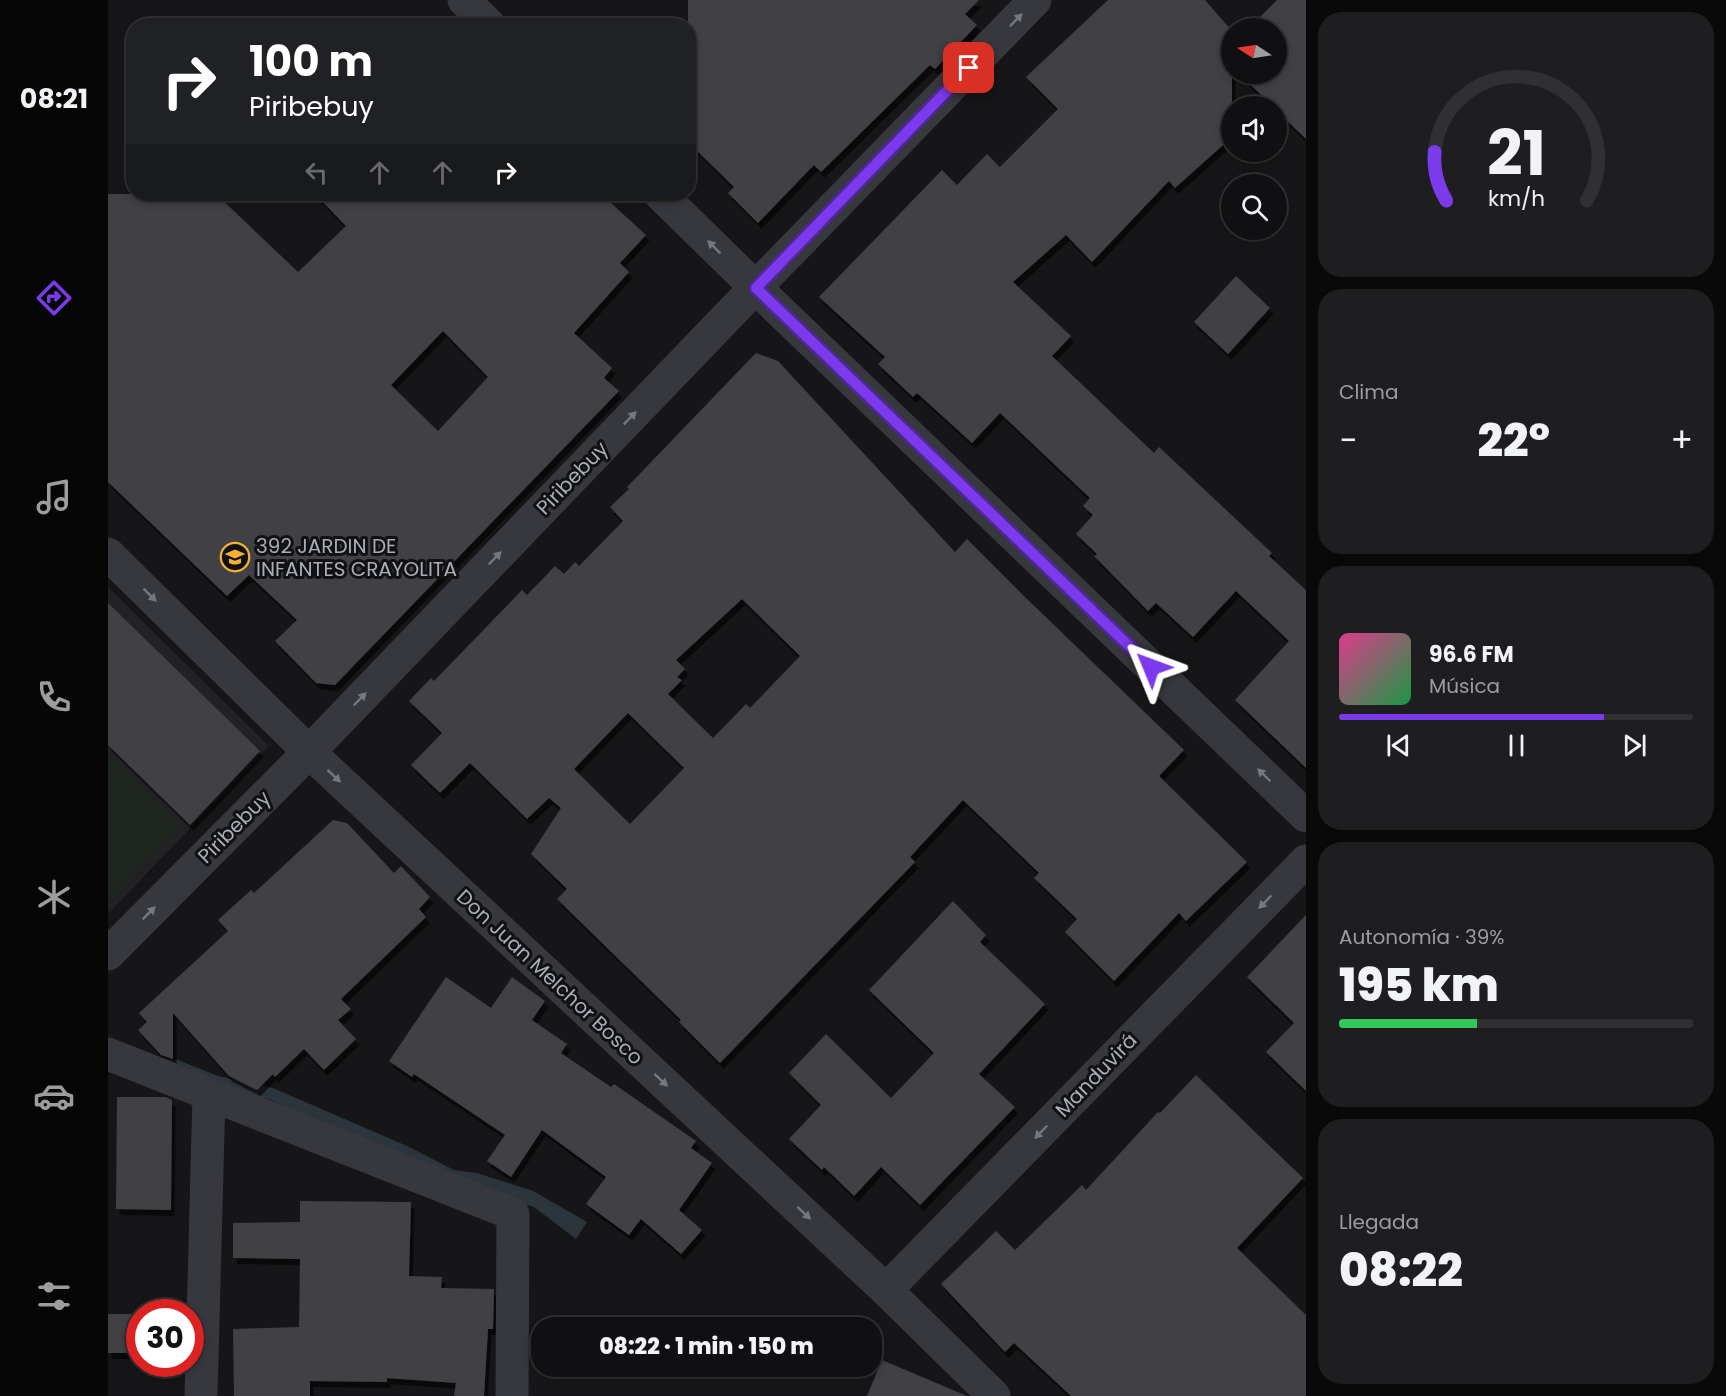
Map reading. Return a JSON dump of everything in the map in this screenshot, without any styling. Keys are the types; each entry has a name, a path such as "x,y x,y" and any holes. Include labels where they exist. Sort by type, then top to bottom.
{"street":[{"path":"464,0 482,18"},
{"name":"Piribebuy","path":"108,954 309,752 1035,0"},
{"path":"667,201 1306,816"},
{"name":"Don Juan Melchor Bosco","path":"108,554 309,752 886,1290 994,1396"},
{"name":"Manduvirá","path":"886,1290 1306,861"},
{"path":"108,1054 513,1214 512,1396"},
{"path":"201,1396 209,1094"}],"shaded area":[{"path":"108,587 269,746 108,914"},
{"path":"108,753 181,826 108,901"},
{"path":"126,1053 178,1060 218,1076 273,1088 407,1146 454,1170 477,1173 533,1191 587,1222 576,1239 534,1207 461,1186 268,1099 214,1089"}],"building":[{"path":"688,0 979,0 965,14 977,25 935,69 930,65 821,172 814,165 758,223 728,193 734,187 696,150 696,18 688,18"},
{"path":"1108,0 1205,0 1221,18 1221,84 1232,84 1232,96 1221,96 1221,147 1175,188 1169,181 1092,262 1066,235 1013,282 1071,336 1052,356 1154,453 1159,447 1272,553 1269,556 1306,590 1306,768 1235,700 1289,641 1236,591 1193,637 1156,603 1148,611 1094,556 1097,554 1076,534 1093,515 1083,506 1090,498 1000,413 972,443 917,393 913,397 878,364 885,357 819,297 942,170 957,185 987,154 1000,167 1058,109 1026,77"},
{"path":"1277,0 1306,0 1306,139 1287,121 1287,96 1262,96 1250,84 1287,84 1287,18 1259,18"},
{"path":"108,194 126,194 126,201 223,201 298,272 346,226 322,201 609,201 646,235 620,263 629,272 574,333 612,368 604,378 619,391 335,685 316,683 275,641 297,620 249,575 227,596 108,482","holes":["443,331 488,377 438,431 391,385"]},
{"path":"1236,276 1270,308 1228,354 1194,322"},
{"path":"756,353 778,361 955,552 967,539 1184,750 1159,776 1247,862 1186,921 1179,913 1114,981 1065,932 1077,919 1034,878 1039,873 963,800 910,857 915,862 720,1063 679,1022 681,1020 557,899 567,889 531,854 561,808 549,798 527,819 470,763 440,793 411,765 442,733 409,701 431,678 434,681 522,590 527,595 555,566 564,574 575,562 579,566 623,521 610,507 629,489 627,487","holes":["742,599 800,656 750,708 746,704 713,738 668,694 682,680 677,677 685,669 676,660","628,713 684,768 630,824 574,769"]},
{"path":"108,603 260,751 190,825 108,745"},
{"path":"333,820 347,823 394,873 401,866 430,897 419,909 426,917 341,999 351,1009 338,1020 356,1039 324,1070 304,1049 275,1077 273,1074 257,1090 229,1076 173,1013 173,1059 161,1055 138,1030 147,1022 139,1013 228,931 218,920 251,890 254,893"},
{"path":"953,901 986,935 980,942 1045,1004 979,1074 1015,1107 920,1205 881,1167 854,1196 824,1167 822,1170 789,1139 821,1105 789,1073 826,1034 891,1098 934,1053 869,990"},
{"path":"1306,915 1306,1091 1266,1052 1294,1023 1247,977"},
{"path":"446,977 491,1008 512,977 545,1001 532,1020 567,1044 561,1053 611,1087 614,1084 696,1141 691,1148 712,1163 679,1210 702,1230 681,1254 641,1219 629,1235 586,1204 606,1177 542,1130 511,1177 487,1161 505,1135 414,1074 412,1077 389,1061"},
{"path":"1196,1075 1303,1178 1237,1248 1306,1315 1306,1396 1071,1396 1014,1343 1005,1352 941,1284 996,1231 1015,1250 1082,1185 1086,1190 1158,1112 1160,1113"},
{"path":"117,1097 166,1097 172,1100 171,1210 116,1209"},
{"path":"300,1201 411,1202 409,1276 442,1277 441,1288 494,1289 493,1329 488,1329 484,1396 454,1396 456,1383 387,1378 387,1382 310,1381 310,1396 234,1396 233,1329 299,1327 300,1259 233,1258 233,1223 300,1222"},
{"path":"108,1314 126,1314 126,1353 108,1353"},
{"path":"882,1360 967,1396 867,1396 875,1377 882,1377"}],"place":[{"name":"392 JARDIN DE INFANTES CRAYOLITA","path":"235,557"}],"route":[{"path":"969,68 756,288 1151,667"}]}
